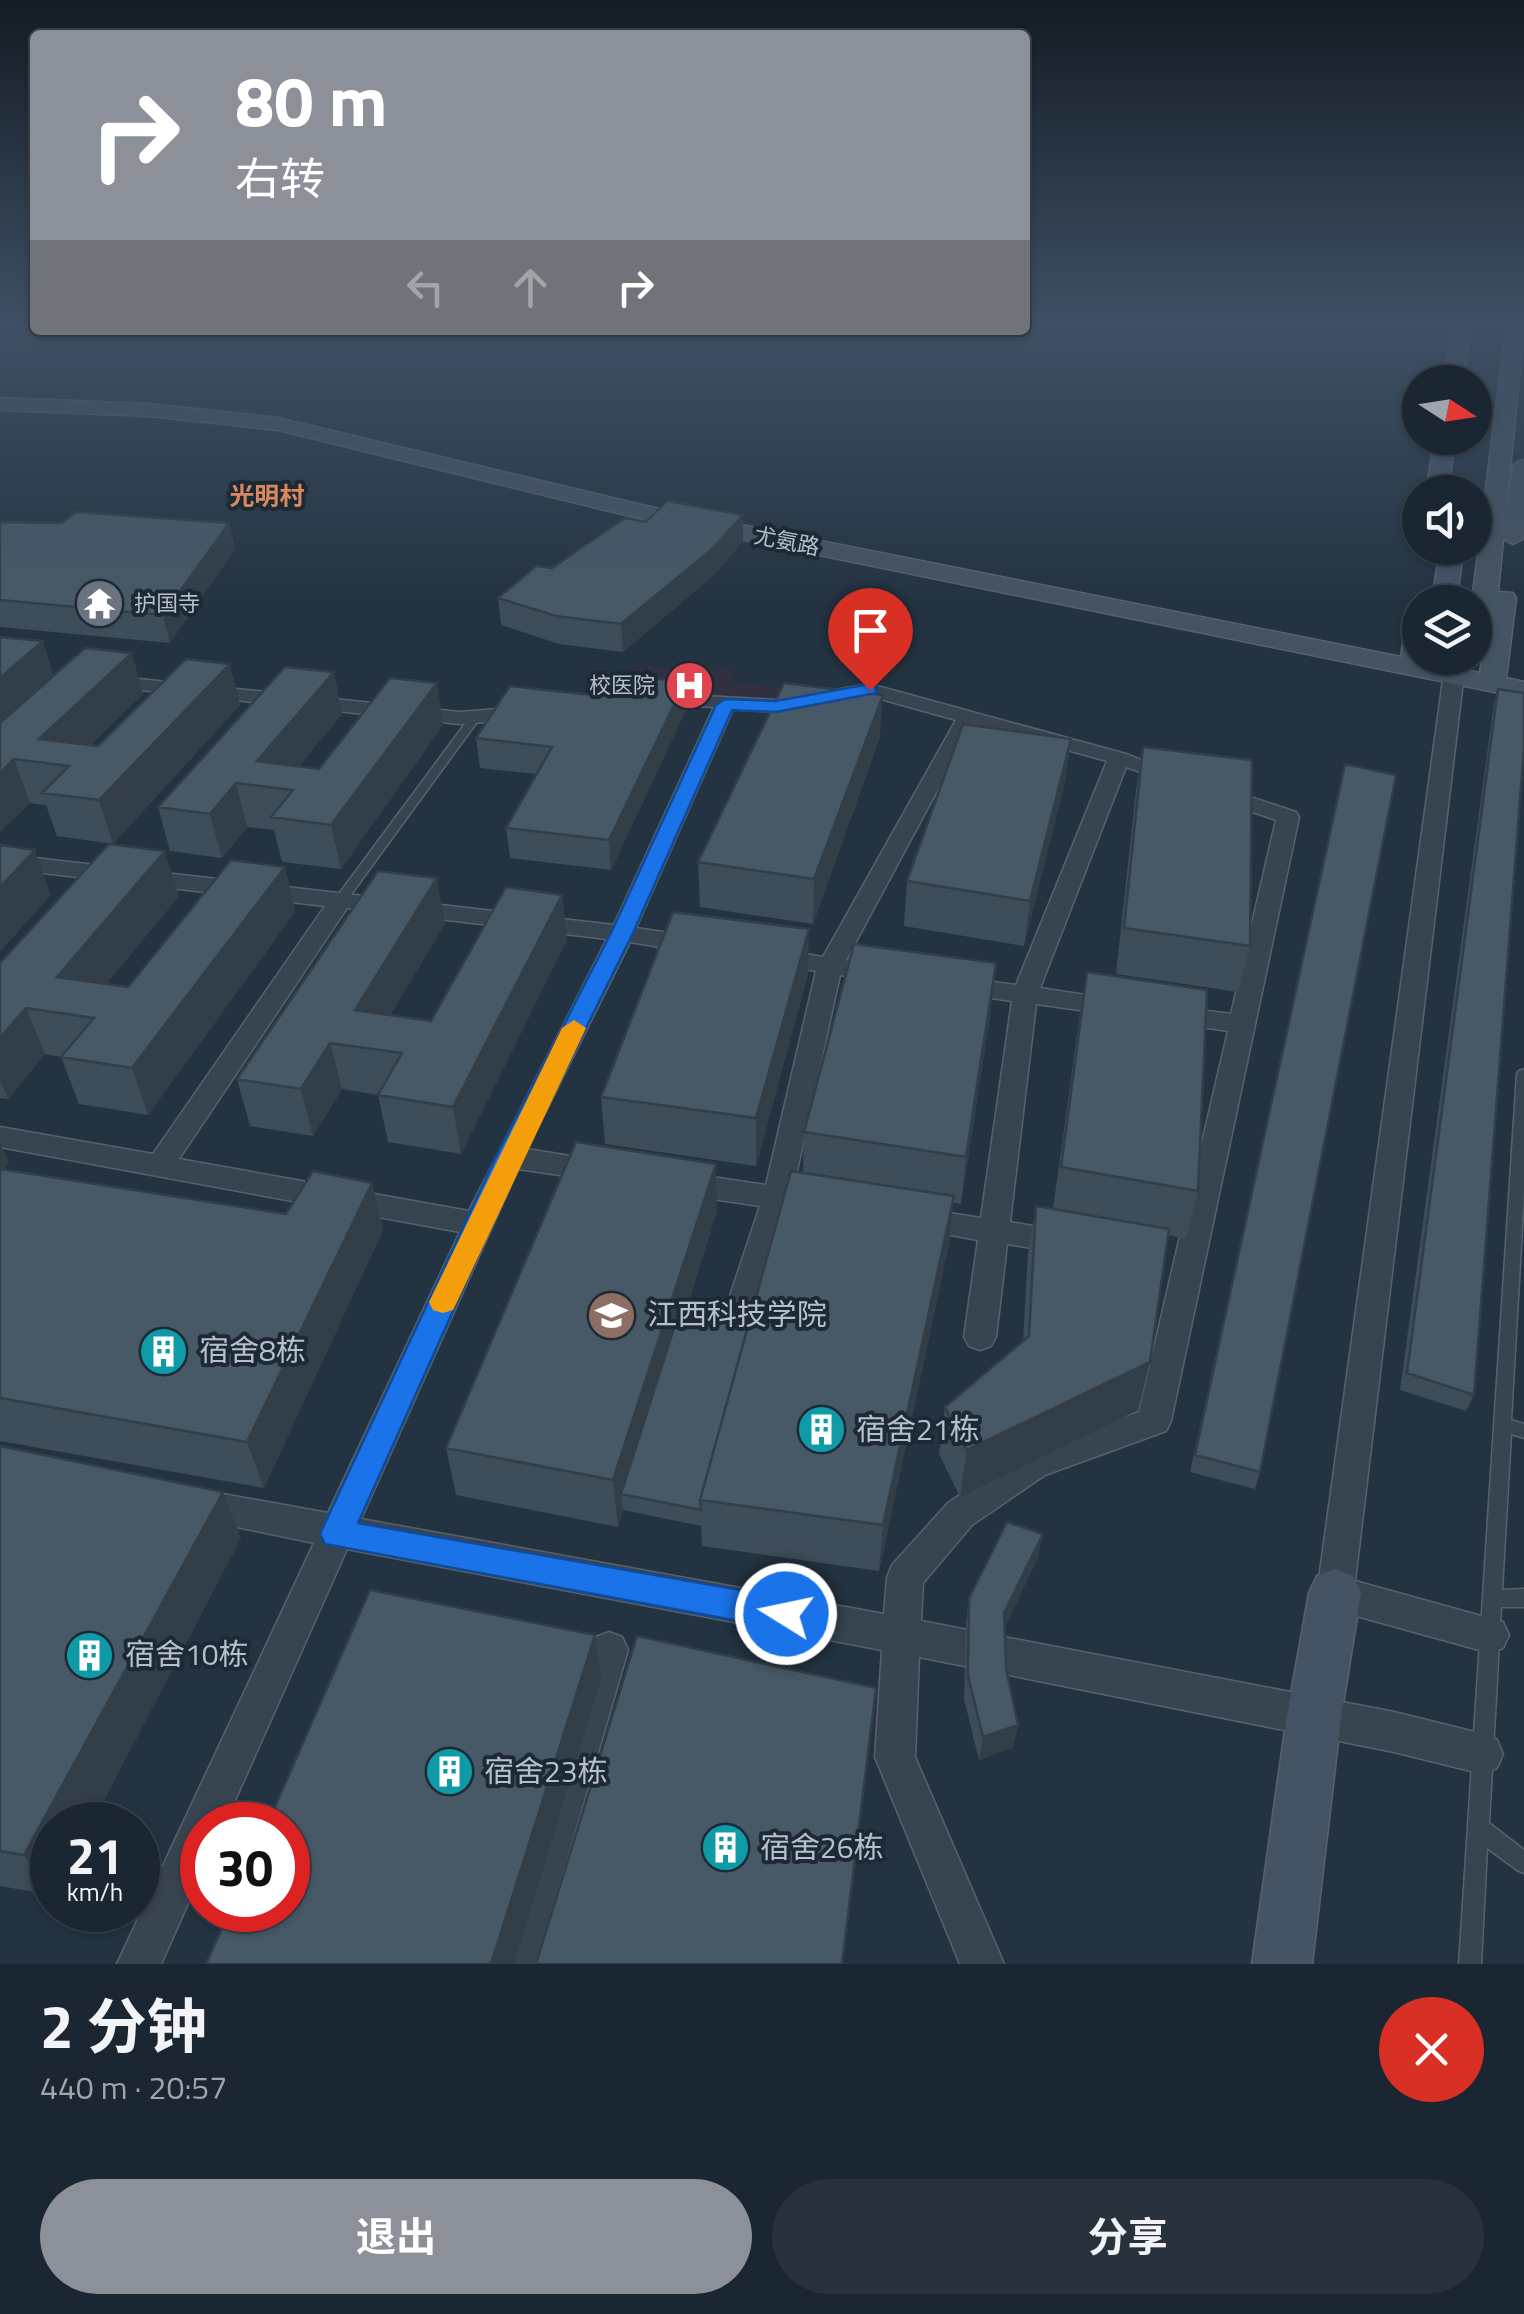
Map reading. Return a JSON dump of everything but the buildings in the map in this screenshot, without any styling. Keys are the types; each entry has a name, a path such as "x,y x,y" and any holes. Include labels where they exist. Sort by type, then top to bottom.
{"main road":[{"name":"尤氨路","path":"241,420 278,424 708,530 1402,663"},
{"path":"1486,585 1505,420"},
{"path":"1462,474 1465,455"},
{"path":"1492,681 1524,464"},
{"name":"尤氨路","path":"1480,675 1524,690"},
{"path":"1282,1964 1314,1716 1335,1593"}],"street":[{"path":"1454,675 1335,1593 1491,1617"},
{"path":"80,679 460,718 513,715 548,708"},
{"path":"635,695 776,706 870,690 1119,758 1288,817 1242,1024 1179,1259 1154,1421 1033,1464 960,1514 904,1578 894,1757 982,1964"},
{"path":"214,1802 509,1157 622,933 725,705"},
{"path":"735,1329 777,1198 830,966 968,716"},
{"path":"980,1337 1026,996 1119,758"},
{"path":"0,862 82,880 340,902 622,933 712,947"},
{"path":"159,1167 340,902"},
{"path":"752,954 908,978"},
{"path":"947,984 1242,1024"},
{"path":"0,1137 478,1224"},
{"path":"509,1157 836,1207"},
{"path":"895,1216 1091,1246"},
{"path":"172,1500 336,1534 902,1635 1314,1716 1482,1754"},
{"path":"514,1964 609,1650"},
{"path":"139,1964 180,1876"}],"lane":[{"path":"340,902 477,715"},
{"path":"1470,1964 1524,1074"},
{"path":"1502,1424 1524,1431"},
{"path":"1491,1617 1524,1598"},
{"path":"1478,1828 1524,1863"}],"shaded area":[{"name":"校医院","path":"637,665 713,672 719,668 734,670 730,682 781,687 774,705 620,692"}],"slow traffic":[{"path":"443,1302 574,1028"}],"place":[{"name":"护国寺","path":"99,603"},
{"name":"校医院","path":"690,685"},
{"name":"江西科技学院","path":"612,1315"},
{"name":"宿舍8栋","path":"164,1351"},
{"name":"宿舍21栋","path":"821,1430"},
{"name":"宿舍10栋","path":"90,1655"},
{"name":"宿舍23栋","path":"449,1772"},
{"name":"宿舍26栋","path":"725,1848"}],"district":[{"name":"光明村","path":"267,496"}],"route":[{"path":"786,1614 336,1534 509,1157 622,933 725,705 776,706 870,690"}]}
